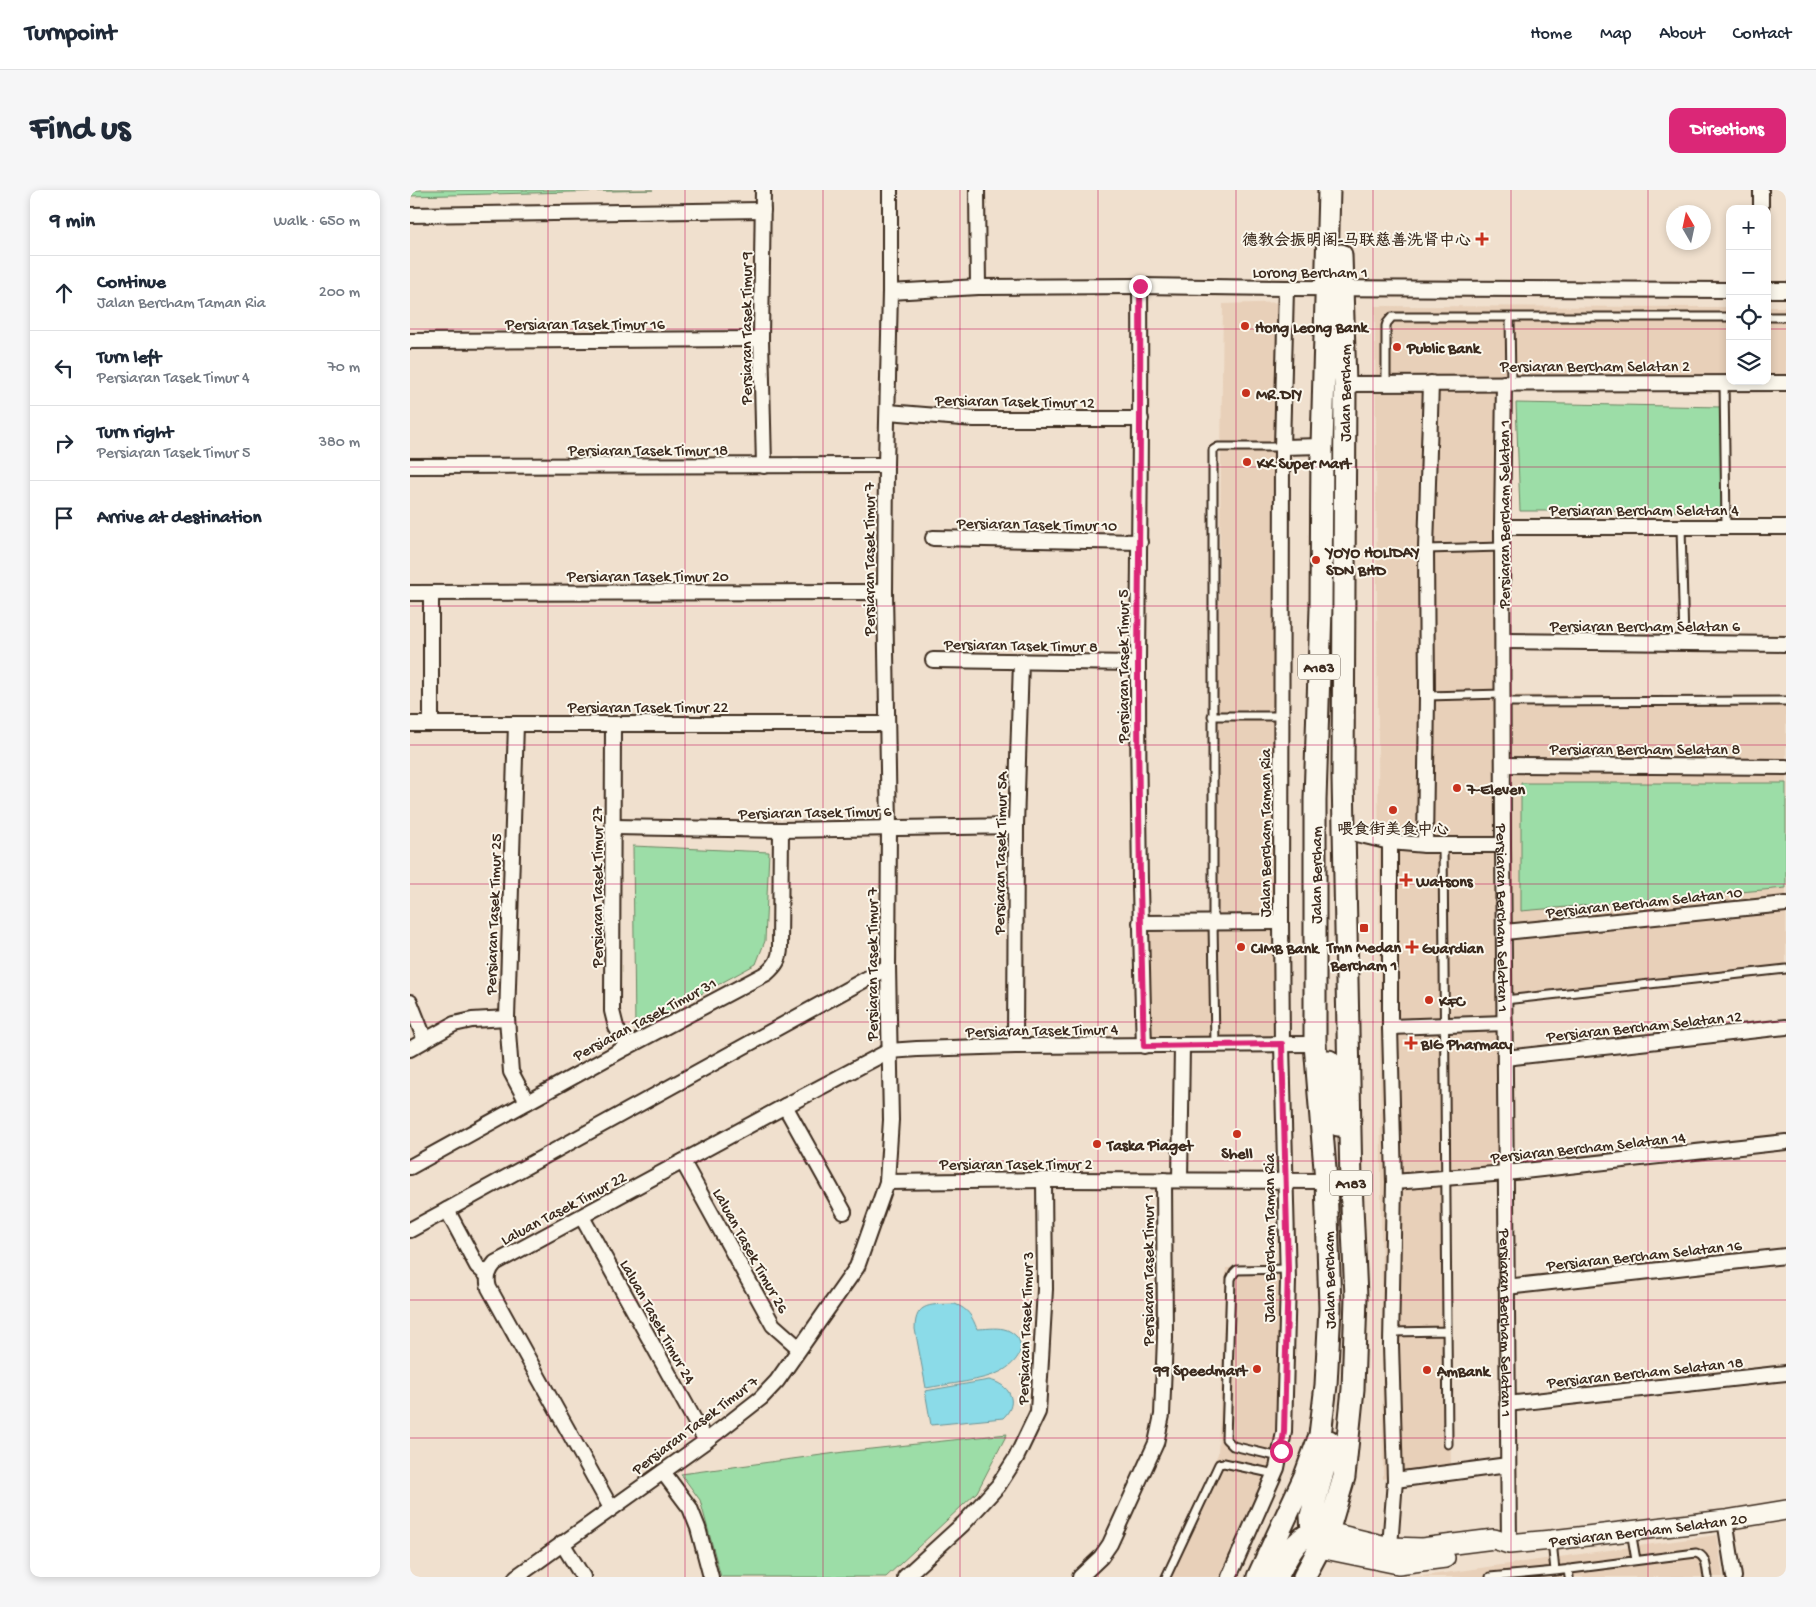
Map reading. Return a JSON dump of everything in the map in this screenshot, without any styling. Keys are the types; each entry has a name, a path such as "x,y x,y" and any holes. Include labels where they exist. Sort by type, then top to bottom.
{"main road":[{"name":"Jalan Bercham","path":"1304,1577 1344,1477 1354,1389 1356,1297 1351,1183 1344,831 1345,384 1334,289 1329,190"},
{"name":"Jalan Bercham","path":"1258,1577 1306,1476 1320,1435 1326,1385 1330,1308 1326,1181 1315,1044 1315,800 1321,608 1322,446 1342,190"},
{"path":"1319,678 1327,708 1328,807 1334,823 1344,831"},
{"path":"1315,1044 1324,1050 1330,1063 1341,1161 1351,1183"},
{"path":"1277,1577 1294,1547 1301,1540 1320,1538 1311,1516 1328,1450 1332,1412 1326,1385"}],"street":[{"name":"Persiaran Tasek Timur 9","path":"763,190 761,339 764,466"},
{"name":"Persiaran Tasek Timur 7","path":"516,1577 706,1441 761,1398 777,1381 857,1267 887,1182 890,1135 890,1052 885,592 890,190"},
{"path":"977,190 978,287"},
{"path":"1761,190 1761,205"},
{"path":"410,215 763,210"},
{"name":"Lorong Bercham 1","path":"890,292 978,287 1140,286 1334,289 1726,290"},
{"name":"Persiaran Tasek Timur 5","path":"1140,286 1142,419 1138,663 1140,923 1144,1046"},
{"name":"Jalan Bercham Taman Ria","path":"1229,1577 1275,1474 1284,1432 1288,1269 1281,922 1282,447 1286,288"},
{"path":"1771,290 1786,290"},
{"name":"Persiaran Tasek Timur 16","path":"410,342 761,339"},
{"name":"Persiaran Bercham Selatan 2","path":"1345,384 1724,382"},
{"path":"1425,845 1426,549 1431,383"},
{"name":"Persiaran Bercham Selatan 1","path":"1508,383 1502,547 1509,1544"},
{"name":"Persiaran Bercham Selatan 2","path":"1771,383 1786,383"},
{"name":"Persiaran Tasek Timur 12","path":"888,412 974,419 1142,419"},
{"path":"1282,447 1322,446"},
{"name":"Persiaran Tasek Timur 18","path":"410,466 886,465"},
{"name":"Persiaran Bercham Selatan 4","path":"1502,527 1786,527"},
{"name":"Persiaran Tasek Timur 10","path":"932,538 1140,542"},
{"name":"Persiaran Tasek Timur 20","path":"410,593 885,592"},
{"path":"431,593 431,724"},
{"name":"Persiaran Bercham Selatan 6","path":"1503,641 1786,644"},
{"name":"Persiaran Tasek Timur 8","path":"933,660 1138,663"},
{"name":"Persiaran Tasek Timur 5A","path":"1014,1046 1016,826 1021,661"},
{"name":"Persiaran Tasek Timur 22","path":"410,724 886,724"},
{"name":"Persiaran Tasek Timur 25","path":"516,724 507,1018 511,1072 527,1102"},
{"name":"Persiaran Tasek Timur 27","path":"613,724 612,1011 616,1027 627,1047"},
{"name":"Persiaran Bercham Selatan 8","path":"1503,765 1786,767"},
{"name":"Persiaran Tasek Timur 6","path":"614,828 781,830 1016,826"},
{"name":"Persiaran Tasek Timur 31","path":"410,1167 627,1047 767,973 776,965 780,955 781,830"},
{"path":"1344,831 1390,842 1425,845 1503,845"},
{"path":"1390,842 1390,1027 1394,1182 1391,1332 1396,1559"},
{"name":"Persiaran Bercham Selatan 10","path":"1505,932 1786,904"},
{"path":"1140,923 1281,922"},
{"path":"410,1230 888,967"},
{"path":"410,1002 425,1040"},
{"path":"410,1049 454,1024 472,1020 507,1018"},
{"path":"1390,1027 1505,1023"},
{"name":"Persiaran Bercham Selatan 12","path":"1505,1058 1786,1027"},
{"name":"Persiaran Tasek Timur 4","path":"890,1052 917,1049 1014,1046 1315,1044"},
{"path":"1180,1180 1182,1046"},
{"name":"Laluan Tasek Timur 22","path":"487,1275 495,1263 785,1106 890,1052"},
{"path":"785,1106 844,1212"},
{"name":"Persiaran Bercham Selatan 14","path":"1394,1182 1506,1173 1786,1142"},
{"name":"Laluan Tasek Timur 26","path":"683,1162 773,1325 799,1348"},
{"name":"Persiaran Tasek Timur 2","path":"887,1182 1044,1180 1326,1181"},
{"name":"Persiaran Tasek Timur 3","path":"905,1577 963,1524 998,1486 1016,1458 1038,1412 1045,1290 1044,1180"},
{"name":"Persiaran Tasek Timur 1","path":"1080,1577 1101,1557 1110,1544 1156,1443 1160,1426 1165,1338 1164,1180"},
{"path":"447,1210 477,1266 487,1275 489,1288 611,1508"},
{"name":"Laluan Tasek Timur 24","path":"582,1217 706,1441"},
{"name":"Persiaran Bercham Selatan 16","path":"1506,1287 1786,1256"},
{"name":"Persiaran Bercham Selatan 18","path":"1508,1404 1786,1373"},
{"path":"1394,1480 1508,1466"},
{"path":"663,1472 690,1508 698,1528 711,1577"},
{"name":"Persiaran Bercham Selatan 20","path":"1509,1544 1725,1520 1786,1510"},
{"path":"1725,1520 1734,1577"},
{"path":"1320,1538 1396,1559 1497,1552 1509,1544"},
{"path":"562,1543 583,1577"}],"lane":[{"path":"1386,383 1386,323 1392,317 1726,317"},
{"path":"1508,383 1510,317"},
{"path":"1771,317 1786,317"},
{"path":"1724,382 1726,526"},
{"path":"1215,1045 1212,716 1213,453 1218,447 1282,447"},
{"path":"1681,526 1684,642"},
{"path":"1426,549 1502,547"},
{"path":"1427,696 1786,701"},
{"path":"1212,716 1282,716"},
{"path":"1442,845 1448,1444"},
{"path":"1505,1000 1786,969"},
{"path":"1280,1457 1233,1446 1226,1439 1231,1280 1234,1272 1237,1270 1288,1269"},
{"path":"1391,1332 1447,1331"},
{"path":"1166,1577 1219,1464 1224,1463 1275,1474"},
{"path":"1631,1530 1636,1560"},
{"path":"1552,1540 1555,1571"},
{"path":"1490,1577 1555,1571 1569,1573 1636,1560 1696,1553 1701,1554 1705,1560 1708,1577"}],"shaded area":[{"path":"1288,302 1289,1039 1143,1038 1144,921 1215,919 1223,304"},
{"path":"1375,306 1726,307 1726,384 1506,384 1503,695 1786,697 1786,968 1508,999 1501,1171 1446,1173 1451,1467 1383,1479"},
{"path":"1771,307 1786,307 1786,384 1771,384"},
{"path":"1288,1267 1283,1432 1229,1577 1160,1577 1218,1454 1226,1268"},
{"path":"1717,1535 1723,1577 1416,1577"}],"green space":[{"path":"410,190 653,190 410,196"},
{"path":"1516,403 1721,407 1723,511 1520,511"},
{"path":"1521,783 1786,783 1786,888 1521,911"},
{"path":"633,846 769,852 765,941 756,964 635,1030"},
{"path":"1007,1434 977,1492 886,1577 721,1577 700,1500 681,1474 844,1452"}],"water":[{"path":"955,1304 969,1314 977,1329 1001,1328 1008,1330 1020,1342 1020,1352 1015,1361 1002,1371 976,1380 926,1388 915,1329 918,1313 927,1306"},
{"path":"989,1380 1002,1385 1010,1394 1011,1406 1003,1418 931,1425 925,1391"}],"place":[{"name":"德教会振明阁-马联慈善洗肾中心","path":"1482,239"},
{"name":"Hong Leong Bank","path":"1245,326"},
{"name":"Public Bank","path":"1397,347"},
{"name":"MR.DIY","path":"1246,393"},
{"name":"KK Super Mart","path":"1247,462"},
{"name":"YOYO HOLIDAY SDN BHD","path":"1316,560"},
{"name":"7-Eleven","path":"1457,788"},
{"name":"喂食街美食中心","path":"1393,810"},
{"name":"Watsons","path":"1406,880"},
{"name":"Tmn Medan Bercham 1","path":"1364,928"},
{"name":"CIMB Bank","path":"1241,947"},
{"name":"Guardian","path":"1412,947"},
{"name":"KFC","path":"1429,1000"},
{"name":"BIG Pharmacy","path":"1411,1043"},
{"name":"Shell","path":"1237,1134"},
{"name":"Taska Piaget","path":"1097,1144"},
{"name":"99 Speedmart","path":"1257,1369"},
{"name":"AmBank","path":"1427,1370"}],"route":[{"path":"1140,286 1142,419 1138,663 1140,923 1144,1046 1282,1044 1288,1281 1284,1432 1281,1451"}]}
